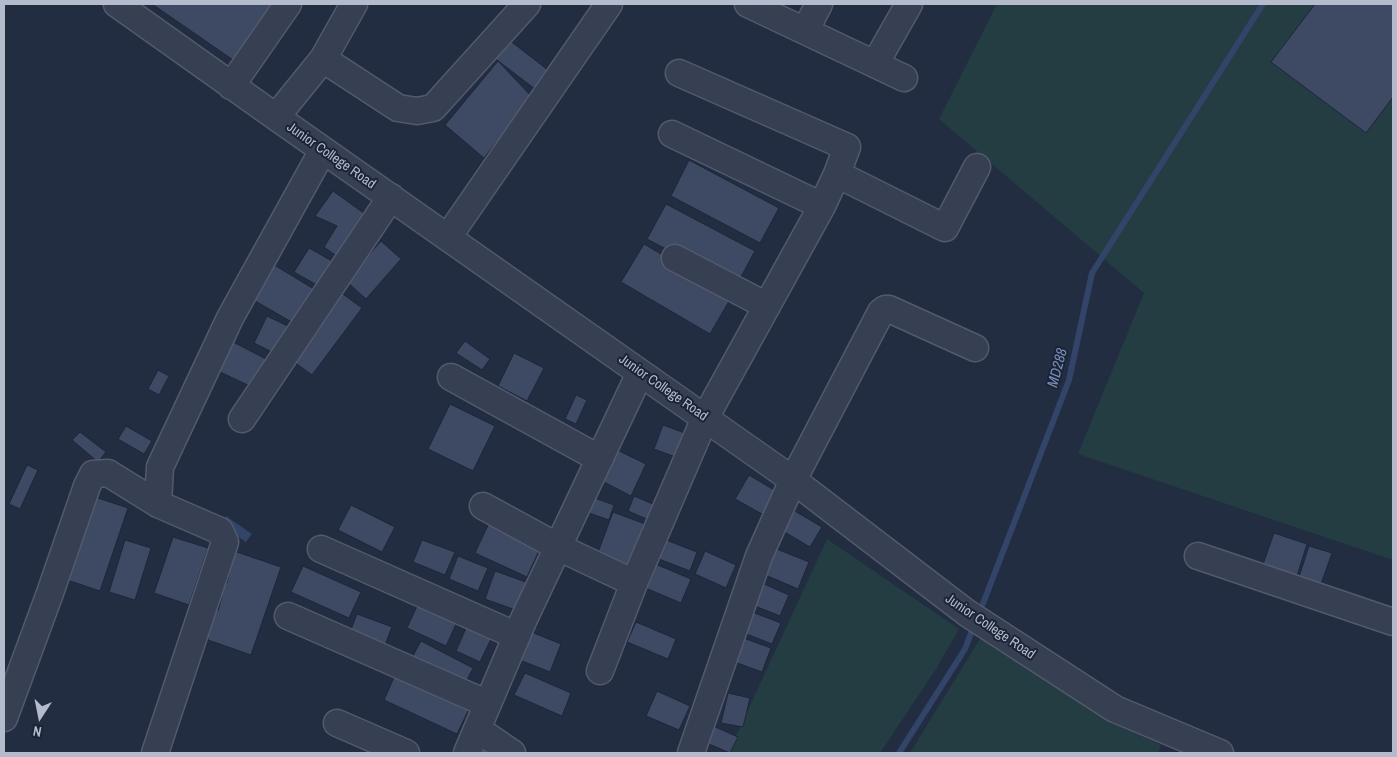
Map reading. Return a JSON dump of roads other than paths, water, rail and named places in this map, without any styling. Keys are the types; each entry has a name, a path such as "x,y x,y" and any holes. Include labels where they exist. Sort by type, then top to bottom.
{"street":[{"name":"Junior College Road","path":"116,4 188,44 237,78 276,118 793,480 967,613 1115,709 1220,753"},
{"path":"140,4 188,44"},
{"path":"237,78 288,4"},
{"path":"276,118 323,59 354,4"},
{"path":"323,59 398,108 417,111 433,108 527,4"},
{"path":"448,237 609,4"},
{"path":"748,4 904,78"},
{"path":"805,31 819,4"},
{"path":"875,64 909,4"},
{"path":"600,671 634,583 705,418 822,206 837,174 847,146 679,73"},
{"path":"672,134 822,206"},
{"path":"158,504 160,467 226,327 323,150"},
{"path":"837,174 945,228 977,167"},
{"path":"242,419 391,197"},
{"path":"675,258 767,306"},
{"path":"691,753 760,556 793,480 881,312 885,309 889,310 975,348"},
{"path":"466,753 517,636 640,373"},
{"path":"451,377 600,459"},
{"path":"4,718 87,486 93,474 108,474 158,504 220,531 225,542 155,753"},
{"path":"483,506 558,547 634,583"},
{"path":"322,549 517,636"},
{"path":"1198,556 1393,622"},
{"path":"288,616 488,704"},
{"path":"337,723 406,753"},
{"path":"477,729 512,753"}],"water":[{"path":"226,516 252,534 246,542 220,524"}],"waterway":[{"name":"MD288","path":"979,614 1069,380 1092,273 1263,4"},
{"name":"MD288","path":"899,753 965,649 974,625"}]}
